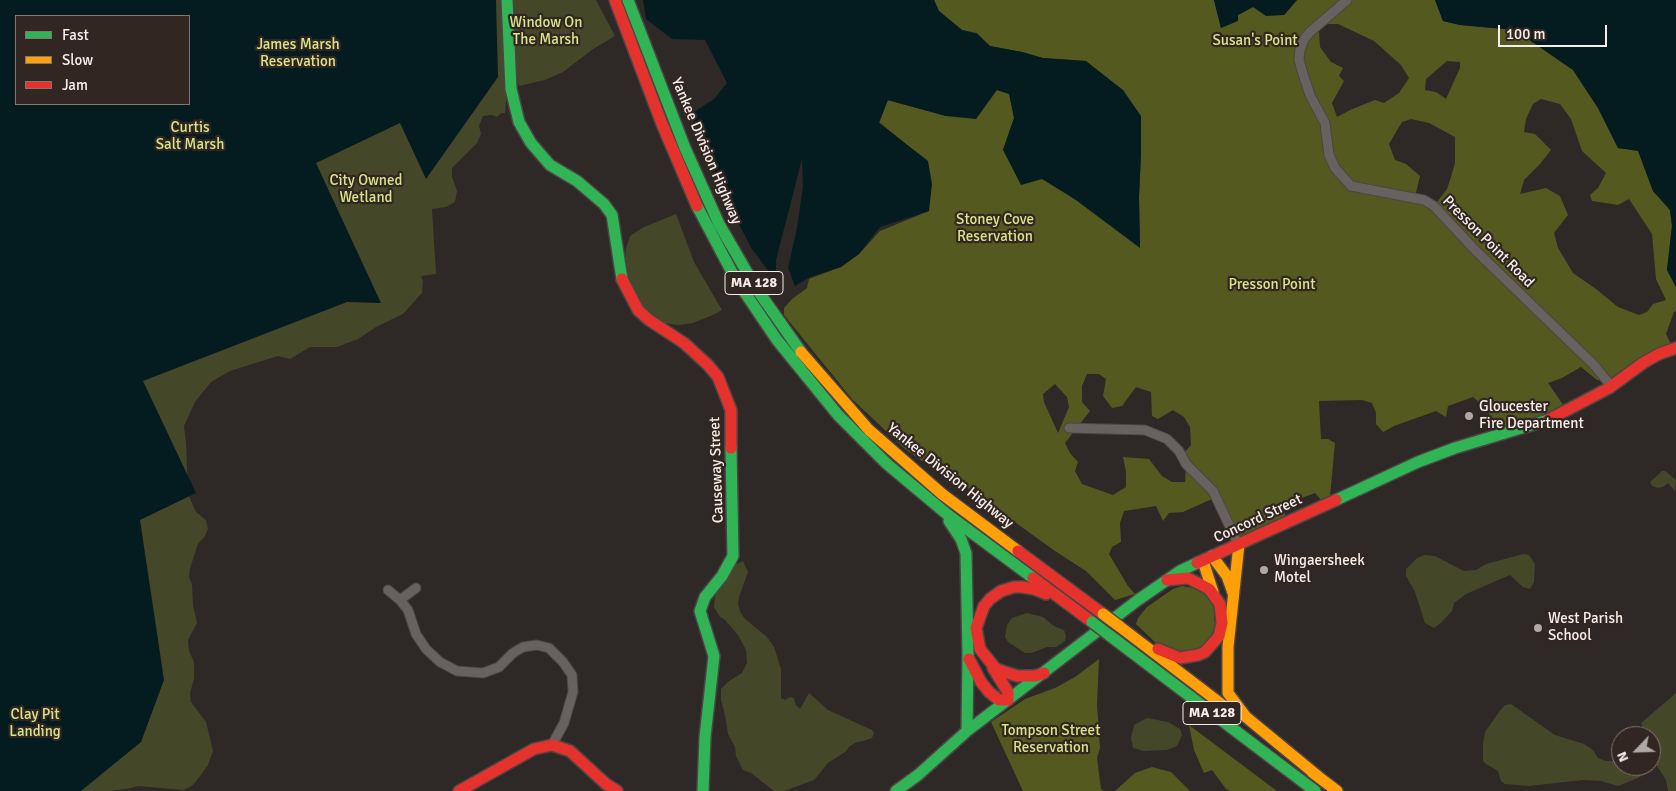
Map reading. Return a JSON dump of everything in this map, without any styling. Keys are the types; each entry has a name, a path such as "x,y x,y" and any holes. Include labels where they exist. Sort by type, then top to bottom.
{"main road":[{"name":"Causeway Street","path":"506,0 510,89 519,122 531,143 550,164 577,181 604,204 612,215 620,275 631,300 649,320 684,343 718,377 726,395 732,418 731,489 733,556 722,576 705,597 700,611 714,656 706,730 703,791"},
{"name":"Yankee Division Highway","path":"615,0 686,182 708,229 735,278 777,340 805,377 838,415 887,464 948,515 1315,791"},
{"name":"Yankee Division Highway","path":"628,0 684,148 719,224 756,288 801,352 869,430 942,494 1337,791"},
{"name":"Concord Street","path":"896,791 918,775 967,731 1180,571 1418,462 1455,448 1553,418 1612,387 1643,363 1659,354 1676,348"},
{"path":"887,464 948,520 964,546 966,559 968,655 967,731"},
{"path":"1238,544 1227,687 1231,698 1246,717 1320,778"},
{"path":"1208,558 1227,576 1233,596"},
{"path":"1120,627 1152,646 1180,658 1194,657 1210,647 1220,632 1222,612 1214,593 1208,558"},
{"path":"1166,580 1188,578 1205,585 1214,593"},
{"path":"968,655 977,676 989,692 998,700 1008,700 1008,692 978,644 977,623 986,603 1007,589 1022,587 1034,589 1055,599 1092,622"},
{"path":"991,665 1001,671 1017,676 1035,676 1044,673"},
{"path":"458,791 534,749 552,745 570,751 606,784 617,791"}],"street":[{"name":"Presson Point Road","path":"1347,0 1310,32 1300,50 1299,60 1310,95 1325,123 1329,155 1334,168 1351,186 1424,200 1434,206 1475,250 1594,365 1612,387"},
{"path":"1069,428 1145,430 1168,439 1179,451 1186,464 1213,491 1238,544"},
{"path":"400,600 416,588"},
{"path":"388,590 408,610 416,634 426,649 440,662 457,671 483,673 499,667 513,653 523,647 537,645 549,648 563,662 572,676 573,692 564,723 552,745"}],"green space":[{"path":"0,0 502,0 507,90 505,113 501,113 497,117 492,115 483,116 479,126 481,134 477,143 452,168 452,177 457,191 455,202 446,207 432,209 436,274 421,276 423,281 422,293 403,314 376,327 358,339 337,347 310,347 290,359 278,356 230,371 211,382 195,402 184,426 188,494 196,512 206,520 208,529 198,544 189,577 192,584 193,605 197,623 188,640 189,651 194,662 194,679 190,693 191,702 206,722 213,751 208,765 193,785 184,790 138,786 111,791 0,791"},
{"name":"Window On The Marsh","path":"512,0 596,0 615,36 593,49 563,72 545,80 519,86 516,75"},
{"path":"934,0 1214,0 1221,28 1238,15 1253,7 1284,15 1297,0 1435,0 1443,21 1460,25 1515,30 1573,70 1598,108 1618,148 1638,150 1653,191 1670,210 1672,226 1667,270 1676,287 1676,311 1666,334 1671,344 1641,359 1606,381 1597,380 1581,367 1562,378 1548,383 1564,406 1524,425 1490,434 1489,411 1473,397 1448,406 1446,417 1436,411 1394,426 1383,432 1376,424 1376,413 1372,403 1362,400 1319,401 1321,439 1328,439 1335,443 1330,497 1322,501 1315,493 1283,505 1286,519 1240,539 1212,499 1183,512 1169,513 1163,521 1156,506 1124,511 1120,523 1121,542 1112,547 1109,554 1128,586 1135,594 1115,600 1086,571 966,487 936,471 905,449 852,399 784,315 784,308 792,299 807,288 809,279 841,267 859,254 880,231 929,211 928,162 879,122 887,100 946,116 997,90 1010,94 1014,118 1003,150 1140,247 1139,197 1141,153 1086,61 1043,58 990,46 977,33 962,30 939,11","holes":["1326,24 1338,24 1374,41 1401,65 1409,78 1399,93 1384,103 1375,100 1337,117 1332,103 1344,81 1339,76 1343,68 1331,62 1320,47 1319,31","1447,61 1460,62 1460,68 1446,99 1436,92 1425,90 1426,79","1541,99 1560,104 1571,119 1582,151 1606,173 1598,188 1590,195 1592,201 1618,205 1629,199 1652,234 1656,279 1666,300 1653,304 1647,312 1639,315 1618,307 1573,273 1558,248 1554,233 1568,215 1560,196 1546,188 1520,194 1524,180 1551,150 1535,134 1524,132 1526,119 1533,104","1411,119 1429,123 1455,137 1455,163 1451,177 1447,189 1434,206 1416,203 1412,199 1416,193 1420,176 1406,164 1395,160 1389,144 1402,122","1087,374 1099,374 1106,379 1103,396 1112,408 1122,406 1136,387 1151,392 1152,416 1158,419 1173,410 1184,417 1190,427 1191,445 1184,453 1186,464 1185,482 1172,482 1162,476 1149,459 1123,457 1126,487 1113,495 1082,484 1075,471 1078,462 1070,453 1065,443 1090,411 1082,402 1082,386","1055,384 1067,397 1069,407 1058,433 1044,402 1043,394"]},
{"path":"676,214 694,262 722,310 693,323 679,325 663,323 646,311 628,283 625,263 626,248 630,236 644,227"},
{"path":"1662,471 1665,471 1676,480 1675,491 1668,483 1658,488 1652,486 1650,482"},
{"path":"1523,554 1529,555 1535,564 1534,582 1530,589 1523,587 1510,575 1466,594 1454,603 1452,611 1434,628 1425,623 1415,592 1406,576 1406,569 1417,558 1424,555 1435,556 1464,571 1476,570 1486,564"},
{"path":"743,561 748,572 738,604 744,618 767,637 774,647 781,669 781,698 785,700 790,697 794,698 796,705 800,709 809,693 828,710 872,730 874,733 872,738 857,742 828,763 814,780 784,791 774,791 751,773 743,770 728,734 721,700 721,689 729,681 742,673 747,663 746,650 738,635 720,617 714,607 715,596 718,585 731,567"},
{"path":"1182,586 1193,588 1207,596 1215,606 1214,618 1216,627 1206,643 1193,651 1181,653 1156,643 1136,624 1138,618 1147,607 1173,589"},
{"path":"1027,613 1043,617 1054,626 1064,630 1065,641 1056,647 1047,647 1032,653 1025,653 1008,642 1005,637 1007,625 1012,618"},
{"name":"Tompson Street Reservation","path":"1099,659 1097,705 1100,748 1097,758 1101,789 1104,791 1023,791 991,722 1025,699 1055,688 1075,677"},
{"path":"1676,693 1676,791 1668,791 1666,780 1661,772 1661,726 1642,726 1641,723"},
{"path":"1511,704 1555,735 1584,744 1593,750 1598,758 1611,761 1611,776 1641,776 1618,786 1601,781 1583,780 1529,786 1505,784 1501,781 1498,771 1483,761 1483,743 1485,732 1505,705"},
{"path":"1147,718 1168,722 1180,729 1182,735 1177,746 1167,750 1144,751 1133,748 1131,738 1134,725"},
{"path":"1189,725 1277,791 1230,791 1226,789 1212,770 1204,773 1194,750"},
{"name":"Tompson Street Reservation","path":"1152,767 1171,772 1190,791 1115,791 1135,773"}],"water":[{"path":"0,0 496,0 498,77 426,179 400,123 316,163 381,303 347,302 143,381 196,493 140,520 164,680 141,742 81,791 0,791"},
{"path":"643,0 934,0 939,11 962,30 977,34 990,46 1043,58 1086,61 1123,90 1141,116 1140,248 1076,200 1042,179 1021,185 1003,150 1014,118 1009,94 997,90 976,119 946,116 888,100 879,123 928,161 932,184 929,211 880,227 859,254 841,267 810,277 795,286 788,268 797,228 803,186 802,159 776,260 776,281 752,249 733,213 714,174 691,114 714,99 727,83 705,40 672,39 646,19"},
{"path":"1214,0 1297,0 1284,15 1266,16 1253,7 1238,15 1238,21 1221,28"},
{"path":"1435,0 1676,0 1676,287 1667,270 1672,226 1670,210 1653,191 1638,151 1618,148 1598,108 1573,70 1515,30 1460,25 1443,21"}],"traffic: fast":[{"path":"507,0 511,89 519,122 531,143 550,165 577,181 604,204 612,215 622,279"},
{"path":"628,0 685,148 719,224 756,288 801,352"},
{"path":"697,206 735,278 777,340 838,415 887,464 948,515 1033,578"},
{"path":"1336,500 1418,462 1455,448 1548,420"},
{"path":"703,791 705,737 714,656 700,611 705,597 722,576 733,556 731,448"},
{"path":"949,521 961,539 966,553 967,731"},
{"path":"896,791 918,775 967,731 1138,600 1180,571 1197,563"},
{"path":"1092,622 1109,635"},
{"path":"1109,635 1315,791"}],"traffic: slow":[{"path":"801,352 869,430 942,494 1018,551"},
{"path":"1239,544 1228,647 1228,693 1246,717 1320,778"},
{"path":"1212,556 1227,576 1233,593"},
{"path":"1203,561 1213,592"},
{"path":"1103,614 1119,626"},
{"path":"1119,626 1237,716"},
{"path":"1312,772 1337,791"}],"traffic: jam":[{"path":"615,0 662,124 697,206"},
{"path":"622,279 638,310 649,320 684,343 718,377 731,410 731,448"},
{"path":"1548,420 1609,388 1643,363 1659,354 1676,348"},
{"path":"1197,563 1336,500"},
{"path":"1018,551 1103,614"},
{"path":"1033,578 1092,622"},
{"path":"1158,649 1180,658 1198,655 1205,652 1219,636 1222,623 1220,604 1209,589 1188,578 1167,580"},
{"path":"1044,673 1035,676 1017,676 996,669 980,649 976,628 984,606 1001,591 1022,587 1046,594"},
{"path":"969,659 981,682 989,692 999,700 1008,700 1008,692 993,668"},
{"path":"459,791 534,749 552,745 570,751 606,784 617,791"}],"place":[{"name":"Gloucester Fire Department","path":"1469,416"},
{"name":"Wingaersheek Motel","path":"1264,570"},
{"name":"West Parish School","path":"1538,628"}],"park label":[{"name":"Susan's Point","path":"1255,41"},
{"name":"James Marsh Reservation","path":"298,54"},
{"name":"Curtis Salt Marsh","path":"190,136"},
{"name":"City Owned Wetland","path":"366,190"},
{"name":"Stoney Cove Reservation","path":"995,228"},
{"name":"Presson Point","path":"1272,285"},
{"name":"Clay Pit Landing","path":"35,724"}]}
